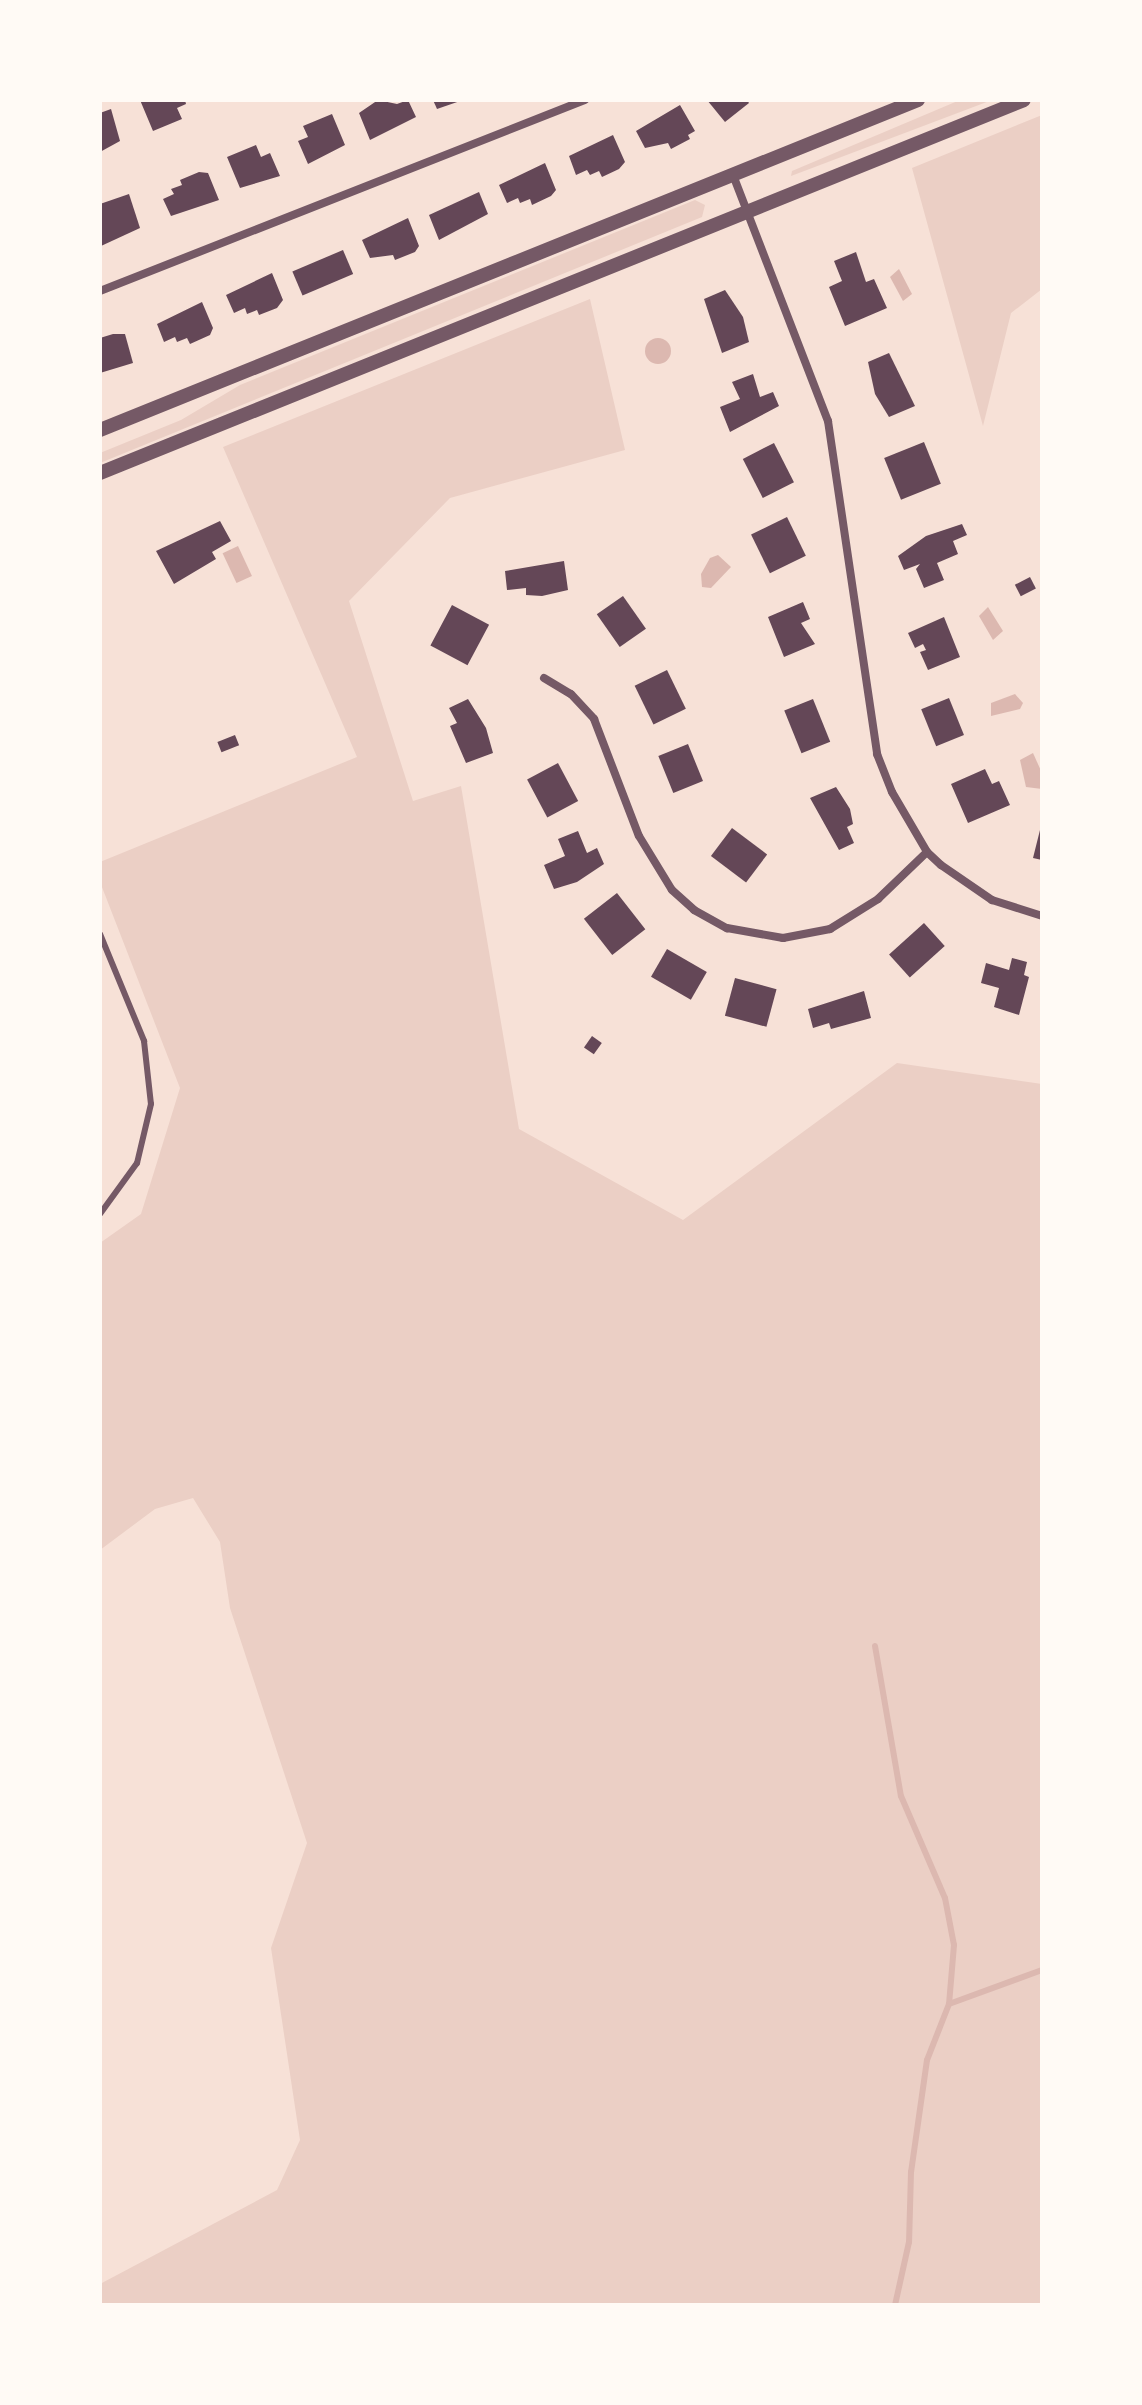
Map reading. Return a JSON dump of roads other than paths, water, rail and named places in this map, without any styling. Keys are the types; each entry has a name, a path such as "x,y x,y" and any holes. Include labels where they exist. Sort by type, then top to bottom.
{"street":[{"path":"100,291 585,100"},
{"path":"100,430 918,100"},
{"path":"100,473 1024,100"},
{"path":"733,175 828,421 877,754 892,792 927,852 992,900 1042,916"},
{"path":"544,678 571,694 594,719 639,836 672,890 694,910 727,928 783,938 830,929 878,899 927,852"}],"lane":[{"path":"100,934 144,1041 151,1082 142,1150 120,1191 100,1214"}],"waterway":[{"path":"875,1646 901,1796 945,1898 954,1945 949,2004 927,2060 911,2172 909,2242 895,2305"},
{"path":"949,2004 1042,1970"}]}
